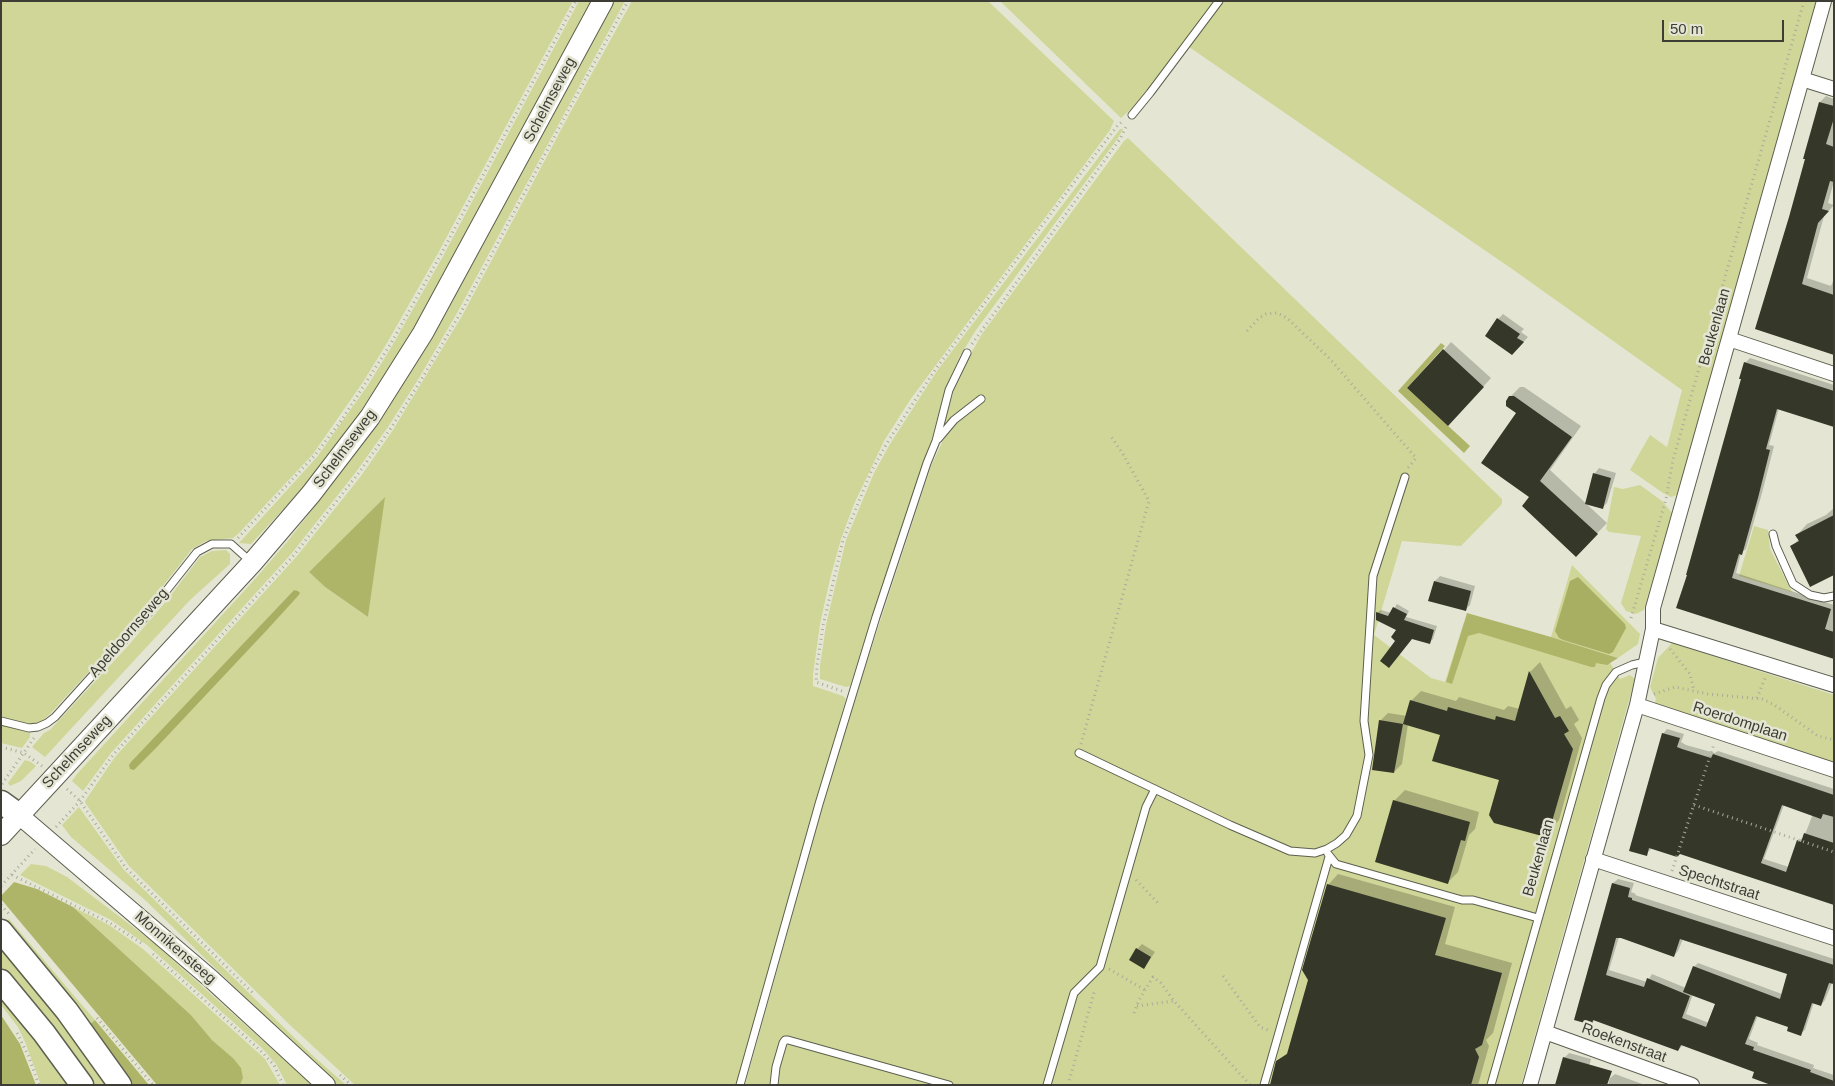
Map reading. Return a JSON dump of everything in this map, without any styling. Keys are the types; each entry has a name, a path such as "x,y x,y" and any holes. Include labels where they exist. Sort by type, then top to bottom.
{"main road":[{"name":"Schelmseweg","path":"1,835 10,809 252,563 311,494 370,417 428,324 603,1"},
{"path":"6,924 120,1085"},
{"path":"1,981 44,1033 82,1085"}],"street":[{"name":"Beukenlaan","path":"1530,1085 1637,703 1653,629 1653,608 1824,1"},
{"path":"1802,79 1834,89"},
{"path":"1729,338 1834,374"},
{"path":"1653,629 1834,685"},
{"name":"Roerdomplaan","path":"1637,703 1834,770"},
{"name":"Monnikensteeg","path":"10,809 332,1079"},
{"name":"Spechtstraat","path":"1593,859 1834,938"},
{"name":"Roekenstraat","path":"1545,1032 1692,1085"}],"lane":[{"path":"1132,115 1220,1"},
{"path":"740,1085 819,804 855,686 927,463 936,441 949,390 967,353"},
{"path":"936,441 954,420 981,399"},
{"path":"1079,752 1230,825 1290,850 1315,853 1327,849 1346,835 1357,816 1368,755 1364,721 1373,576 1405,477"},
{"path":"1773,534 1776,546 1793,584 1810,595 1824,598 1834,596"},
{"name":"Apeldoornseweg","path":"1,721 29,728 47,723 128,636 197,552 212,544 231,544"},
{"path":"231,544 252,563"},
{"name":"Beukenlaan","path":"1491,1085 1606,685 1616,672 1645,662"},
{"path":"1047,1085 1074,993 1100,967 1146,807 1155,789"},
{"path":"1264,1085 1329,857 1327,849"},
{"path":"1329,857 1336,864 1462,900 1473,900 1538,918"},
{"path":"774,1085 776,1066 783,1043 785,1040 788,1040 949,1085"}],"path":[{"name":"Schelmseweg","path":"231,544 315,456 341,421 380,360 440,256 514,114 576,1"},
{"path":"1631,618 1666,499 1673,460 1804,1"},
{"path":"967,353 979,332 1120,139 1132,115"},
{"path":"1247,331 1259,318 1266,314 1277,313 1287,318 1334,364 1416,458 1411,463 1405,477"},
{"path":"1079,752 1149,501 1123,454 1110,435"},
{"path":"1653,629 1690,674 1694,691"},
{"path":"1757,698 1769,665"},
{"path":"1637,703 1675,686 1708,694 1762,698 1818,736 1834,740"},
{"path":"1668,884 1718,732"},
{"path":"1,746 24,752 1,785"},
{"path":"80,801 126,868 261,1000"},
{"path":"1694,805 1834,852"},
{"path":"1128,872 1160,905"},
{"path":"1,886 12,874 110,923 144,946"},
{"path":"1,905 6,924"},
{"path":"151,952 264,1053 274,1066 283,1085"},
{"path":"1068,1085 1100,967 1110,970 1145,990"},
{"path":"1223,976 1260,1027 1278,1034"},
{"path":"1134,1013 1152,977 1162,983 1174,1001 1250,1085"},
{"path":"1137,1006 1174,1001"},
{"path":"15,1028 23,1043 38,1085"},
{"path":"332,1079 351,1085"}],"shaded area":[{"path":"1,1 573,1 437,255 387,343 363,382 313,454 233,538 206,541 192,549 118,640 50,714 42,721 33,724 18,723 1,717"},
{"path":"579,1 592,1 425,311 376,391 324,463 288,504 251,544 239,543 317,457 368,385 442,258"},
{"path":"612,1 625,1 457,313 388,427 356,472 292,553 111,753 83,791 72,781 77,774 255,579 287,542 360,448 390,403"},
{"path":"632,1 988,1 1114,121 1110,130 910,400 884,441 854,504 841,539 830,579 820,624 813,675 813,686 843,696 846,699 736,1085 355,1085 291,1026 129,866 85,801 115,757 297,556 361,476 393,430 462,316","holes":["384,498 368,617 325,587 309,572","296,590 298,596 129,765"]},
{"path":"1000,1 1216,1 1138,103 1121,118"},
{"path":"1223,1 1816,1 1677,495 1671,497 1663,493 1630,470 1650,435 1667,447 1682,390 1515,271 1189,47"},
{"path":"1120,129 1123,129 1118,138 976,330 960,356 945,389 931,442 850,686 846,687 820,679 826,625 846,540 874,473 890,444 937,371"},
{"path":"1128,138 1502,499 1502,504 1461,546 1402,541 1374,635 1431,678 1445,682 1464,622 1609,661 1620,679 1630,675 1635,679 1521,1085 745,1085 823,805 856,695 931,466 945,436 948,421 944,424 958,376 982,334"},
{"path":"1441,343 1445,346 1407,388 1470,446 1464,453 1398,391"},
{"path":"1640,485 1662,501 1672,513 1644,610 1636,614 1626,611 1621,603 1641,536 1609,532 1606,529 1614,487 1623,489"},
{"path":"385,497 368,617 325,587 309,572"},
{"path":"1754,526 1768,530 1770,549 1792,592 1739,576"},
{"path":"226,550 230,554 230,564 190,600 45,757 32,747 127,647 168,599 200,557 212,551"},
{"path":"1572,565 1640,634 1638,644 1618,658 1551,637"},
{"path":"1578,577 1625,624 1626,628 1613,652 1609,654 1563,640 1559,638 1555,631 1570,581"},
{"path":"294,590 300,593 266,631 156,748 134,770 130,769 129,765 131,762"},
{"path":"1467,613 1618,658 1607,665 1596,663 1595,667 1591,667 1479,633 1468,636 1452,684 1446,682"},
{"path":"1672,643 1834,695 1834,764 1655,703 1656,699 1650,687 1658,658"},
{"path":"1,725 30,733 30,737 22,748 1,743"},
{"path":"25,760 36,766 21,781 10,786 8,783"},
{"path":"79,807 124,870 311,1054 346,1085 336,1085 145,900 71,837 62,825"},
{"path":"31,864 46,866 67,877 153,942 312,1085 287,1085 276,1064 262,1048 147,945 111,920 20,875"},
{"path":"14,882 37,889 73,907 191,1015 212,1040 233,1058 241,1068 243,1078 240,1085 157,1085 1,899 1,896"},
{"path":"73,907 109,925 143,949 265,1059 280,1085 240,1085 243,1078 233,1058 212,1040 191,1015"},
{"path":"9,919 95,1020 89,1025 5,923"},
{"path":"1,946 42,995 109,1085 93,1085 1,967"},
{"path":"1,1001 24,1025 70,1085 41,1085 18,1027 1,1005"},
{"path":"1,1015 20,1044 36,1085 1,1085"},
{"path":"95,1020 149,1085 133,1085 89,1025"}],"building":[{"path":"1819,102 1834,106 1834,118 1826,144 1834,147 1834,182 1830,181 1822,209 1829,211 1818,223 1802,284 1834,295 1834,355 1755,329 1789,217"},
{"path":"1497,318 1520,334 1517,338 1524,342 1512,355 1485,336"},
{"path":"1443,349 1484,387 1448,426 1407,388"},
{"path":"1744,362 1834,391 1834,427 1777,409 1766,449 1770,450 1758,498 1742,555 1739,554 1732,578 1831,609 1825,629 1834,632 1834,659 1676,608 1687,575"},
{"path":"1509,396 1514,396 1572,437 1540,481 1598,534 1576,557 1522,506 1529,497 1481,463 1516,413 1506,406"},
{"path":"1593,473 1611,478 1603,509 1585,504"},
{"path":"1834,515 1834,575 1810,587 1790,546 1799,541 1795,535"},
{"path":"1434,581 1471,591 1466,611 1428,601"},
{"path":"1393,607 1407,614 1404,620 1434,630 1430,644 1412,639 1389,668 1380,661 1395,641 1391,637 1396,630 1376,620 1376,612 1388,616"},
{"path":"1529,671 1555,718 1560,716 1569,731 1564,734 1573,749 1549,832 1542,836 1494,823 1489,815 1499,780 1432,761 1440,735 1403,724 1410,700 1447,711 1448,707 1495,720 1496,716 1515,721"},
{"path":"1379,720 1403,724 1394,773 1372,770"},
{"path":"1662,733 1680,738 1677,747 1682,749 1711,758 1713,754 1834,795 1834,817 1823,814 1821,819 1782,805 1761,863 1786,872 1797,840 1801,842 1804,833 1834,843 1834,905 1680,854 1677,857 1649,848 1647,856 1629,851"},
{"path":"1393,800 1470,822 1465,841 1461,840 1448,884 1375,862"},
{"path":"1612,883 1630,888 1628,897 1632,898 1632,900 1834,965 1834,984 1829,983 1821,1006 1812,1003 1801,1036 1787,1031 1788,1027 1756,1016 1745,1044 1754,1047 1753,1050 1811,1070 1810,1072 1834,1081 1834,1085 1771,1085 1752,1078 1754,1072 1681,1045 1678,1051 1593,1020 1592,1025 1574,1020","holes":["1616,938 1621,938 1674,957 1680,939 1787,974 1780,999 1693,966 1683,992 1715,1004 1706,1027 1682,1018 1690,996 1647,978 1644,987 1606,975"]},
{"path":"1327,884 1446,918 1435,955 1502,973 1482,1045 1475,1049 1479,1057 1471,1085 1270,1085 1276,1061 1287,1054 1308,980 1302,970"},
{"path":"1136,948 1151,957 1144,969 1129,960"},
{"path":"1563,1057 1612,1071 1607,1085 1555,1085"}]}
